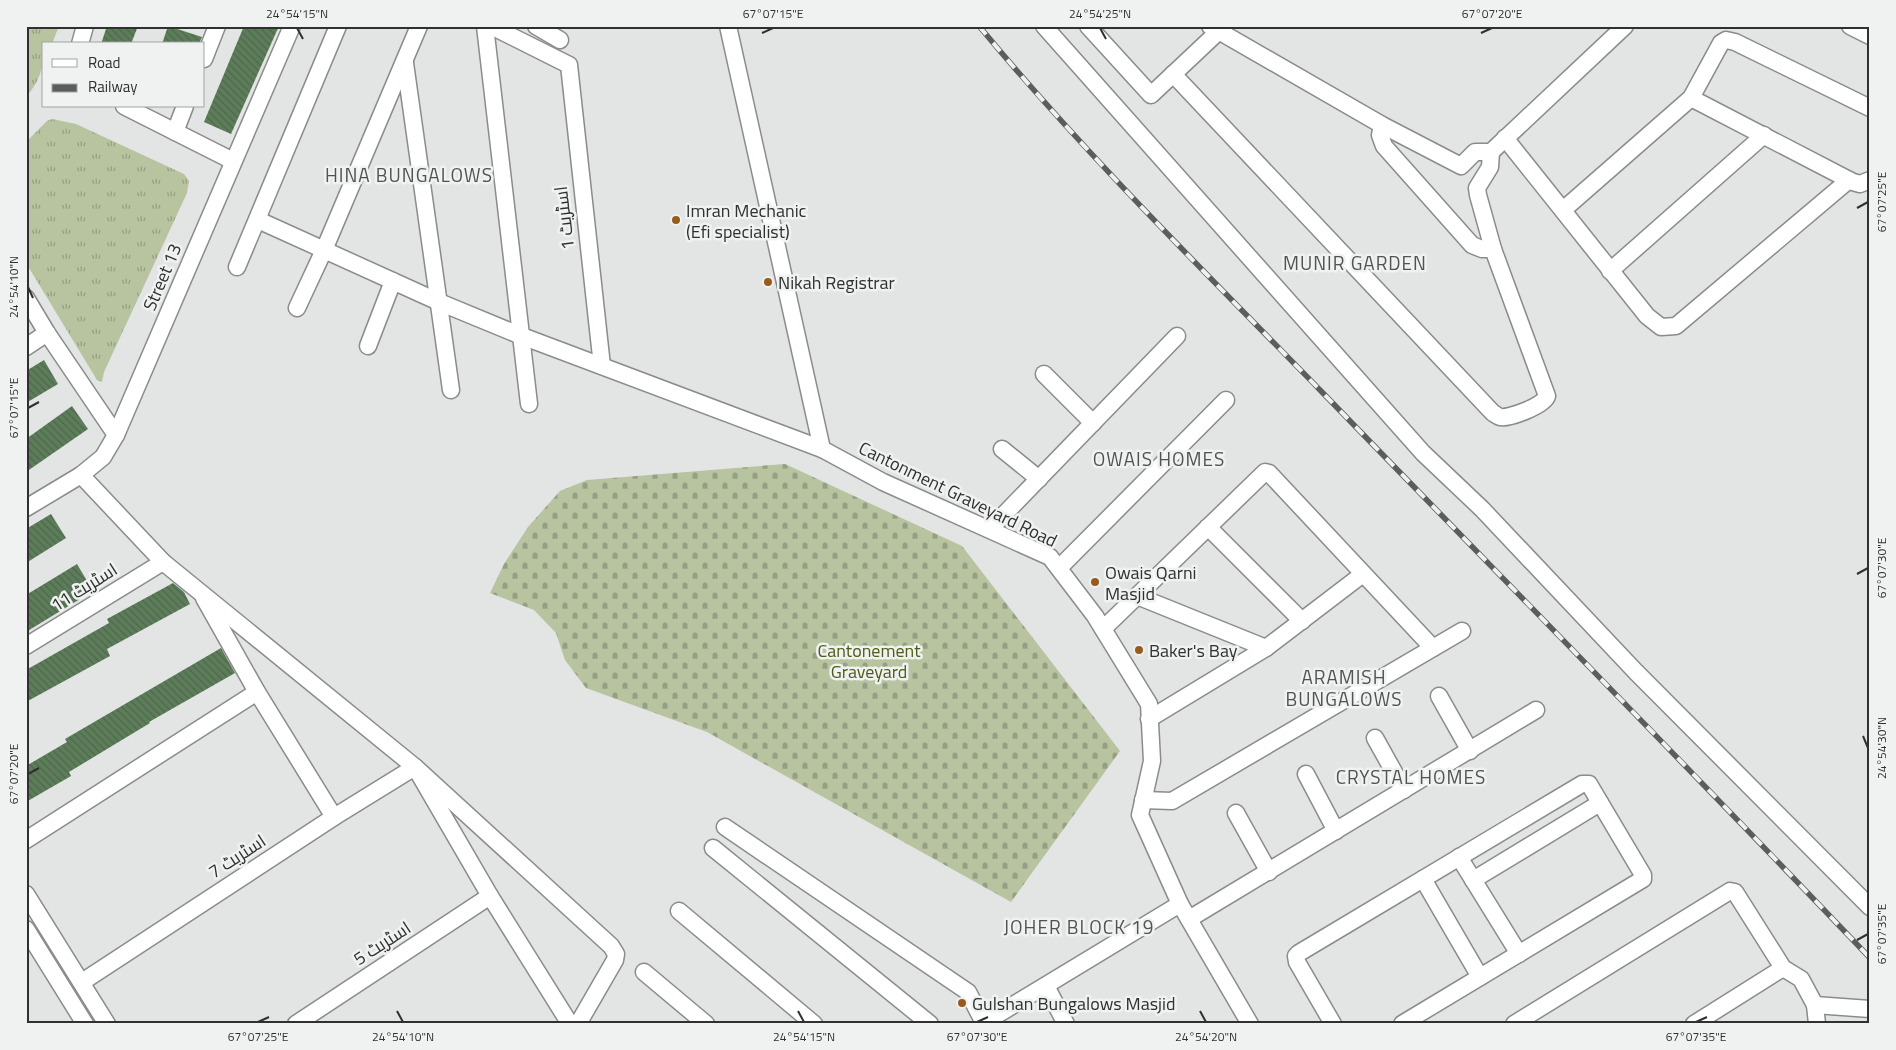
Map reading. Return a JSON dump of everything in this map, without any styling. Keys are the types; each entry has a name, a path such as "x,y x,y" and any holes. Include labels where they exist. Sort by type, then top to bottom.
{"street":[{"path":"81,42 85,26"},
{"path":"205,56 217,26"},
{"name":"Street 13","path":"26,508 81,475 103,458 116,434 292,26"},
{"path":"237,267 338,26"},
{"path":"297,308 324,250 419,26"},
{"path":"485,26 519,335 529,404"},
{"name":"اسٹریٹ 1","path":"491,26 569,65 602,366"},
{"path":"536,26 560,40"},
{"path":"728,26 822,450"},
{"path":"1044,26 1423,453 1482,509 1636,672 1870,907"},
{"path":"1088,26 1151,95 1215,29 1382,125 1461,166 1475,152 1491,152"},
{"path":"1173,74 1493,413 1501,417 1508,417 1540,405 1547,396 1493,249 1477,188 1490,168 1491,152 1625,26"},
{"path":"1850,26 1870,36"},
{"path":"1563,210 1691,98 1720,43 1726,40 1735,42 1870,108"},
{"path":"405,62 451,390"},
{"path":"1691,98 1849,180 1860,184 1870,180"},
{"path":"128,108 233,161"},
{"path":"175,132 185,108"},
{"path":"1382,125 1380,135 1384,146 1472,245 1482,249 1493,249"},
{"path":"1610,271 1764,135"},
{"path":"1505,138 1647,316 1661,327 1676,326 1849,180"},
{"name":"Cantonment Graveyard Road","path":"258,220 439,302 519,335 822,450 883,482 1050,557 1103,629 1149,704 1152,761 1140,815 1180,904 1250,1024"},
{"path":"368,346 393,281"},
{"path":"26,298 47,333 116,434"},
{"path":"26,346 47,333"},
{"path":"990,530 1177,336"},
{"path":"1044,374 1093,423"},
{"path":"1059,568 1226,400"},
{"path":"1002,449 1039,479"},
{"path":"1103,629 1261,474 1269,472 1433,648"},
{"path":"81,475 163,562 416,768 611,946 616,954 615,960 578,1024"},
{"path":"1208,527 1302,620"},
{"name":"اسٹریٹ 11","path":"26,646 163,562"},
{"path":"1149,719 1266,648 1363,574"},
{"path":"199,590 257,692 334,817"},
{"path":"1137,596 1266,648"},
{"path":"1143,800 1172,801 1462,631"},
{"path":"26,840 257,692"},
{"path":"1439,696 1470,751"},
{"path":"1189,919 1536,710"},
{"path":"1375,738 1404,790"},
{"path":"416,768 490,896 570,1024"},
{"name":"اسٹریٹ 7","path":"82,982 334,817 416,768"},
{"path":"1306,774 1336,831"},
{"path":"1333,1024 1296,956 1585,782 1589,784 1643,875 1643,879 1402,1024"},
{"path":"1473,880 1600,803"},
{"path":"1236,813 1269,872"},
{"path":"725,827 968,992 983,1023 1180,904"},
{"path":"713,848 930,1024"},
{"path":"1459,857 1519,954"},
{"path":"1423,879 1480,977"},
{"path":"1514,1024 1730,891 1735,892 1783,968 1801,979 1825,1024"},
{"name":"اسٹریٹ 5","path":"296,1024 490,896"},
{"path":"28,902 82,982 107,1024"},
{"path":"680,911 814,1024"},
{"path":"26,929 81,1022"},
{"path":"1694,1024 1783,968"},
{"path":"644,972 706,1024"},
{"path":"1046,986 1066,1024"},
{"path":"1815,1004 1870,1009"},
{"path":"1815,1004 1816,1024"}],"green space":[{"path":"26,26 59,26 53,42 42,42 41,72 26,97"},
{"path":"52,119 76,124 184,174 189,181 187,193 104,372 102,382 97,380 26,263 26,142 47,121"},
{"name":"Cantonement Graveyard","path":"785,464 962,546 1120,751 1011,902 707,732 586,688 565,660 556,633 534,610 490,593 504,564 528,527 560,491 587,480"}],"building":[{"path":"107,26 138,26 132,42 102,42"},
{"path":"168,26 202,37 200,42 163,42"},
{"path":"244,26 279,26 231,134 204,122"},
{"path":"44,360 58,384 26,403 26,371"},
{"path":"72,406 88,429 26,472 26,439"},
{"path":"51,514 66,538 26,563 26,529"},
{"path":"77,564 93,591 26,632 26,595"},
{"path":"173,583 184,592 190,604 107,649 110,656 26,702 26,670 109,623 107,619"},
{"path":"221,648 235,673 149,722 69,772 71,776 26,802 26,766 67,742 65,739"}],"railway":[{"path":"979,26 1019,74 1146,211 1870,958"}],"place":[{"name":"Imran Mechanic (Efi specialist)","path":"676,220"},
{"name":"Nikah Registrar","path":"768,282"},
{"name":"Owais Qarni Masjid","path":"1095,582"},
{"name":"Baker's Bay","path":"1139,650"},
{"name":"Gulshan Bungalows Masjid","path":"962,1003"}],"district":[{"name":"HINA BUNGALOWS","path":"409,174"},
{"name":"MUNIR GARDEN","path":"1355,262"},
{"name":"OWAIS HOMES","path":"1159,458"},
{"name":"ARAMISH BUNGALOWS","path":"1344,687"},
{"name":"CRYSTAL HOMES","path":"1411,776"},
{"name":"JOHER BLOCK 19","path":"1079,926"}]}
